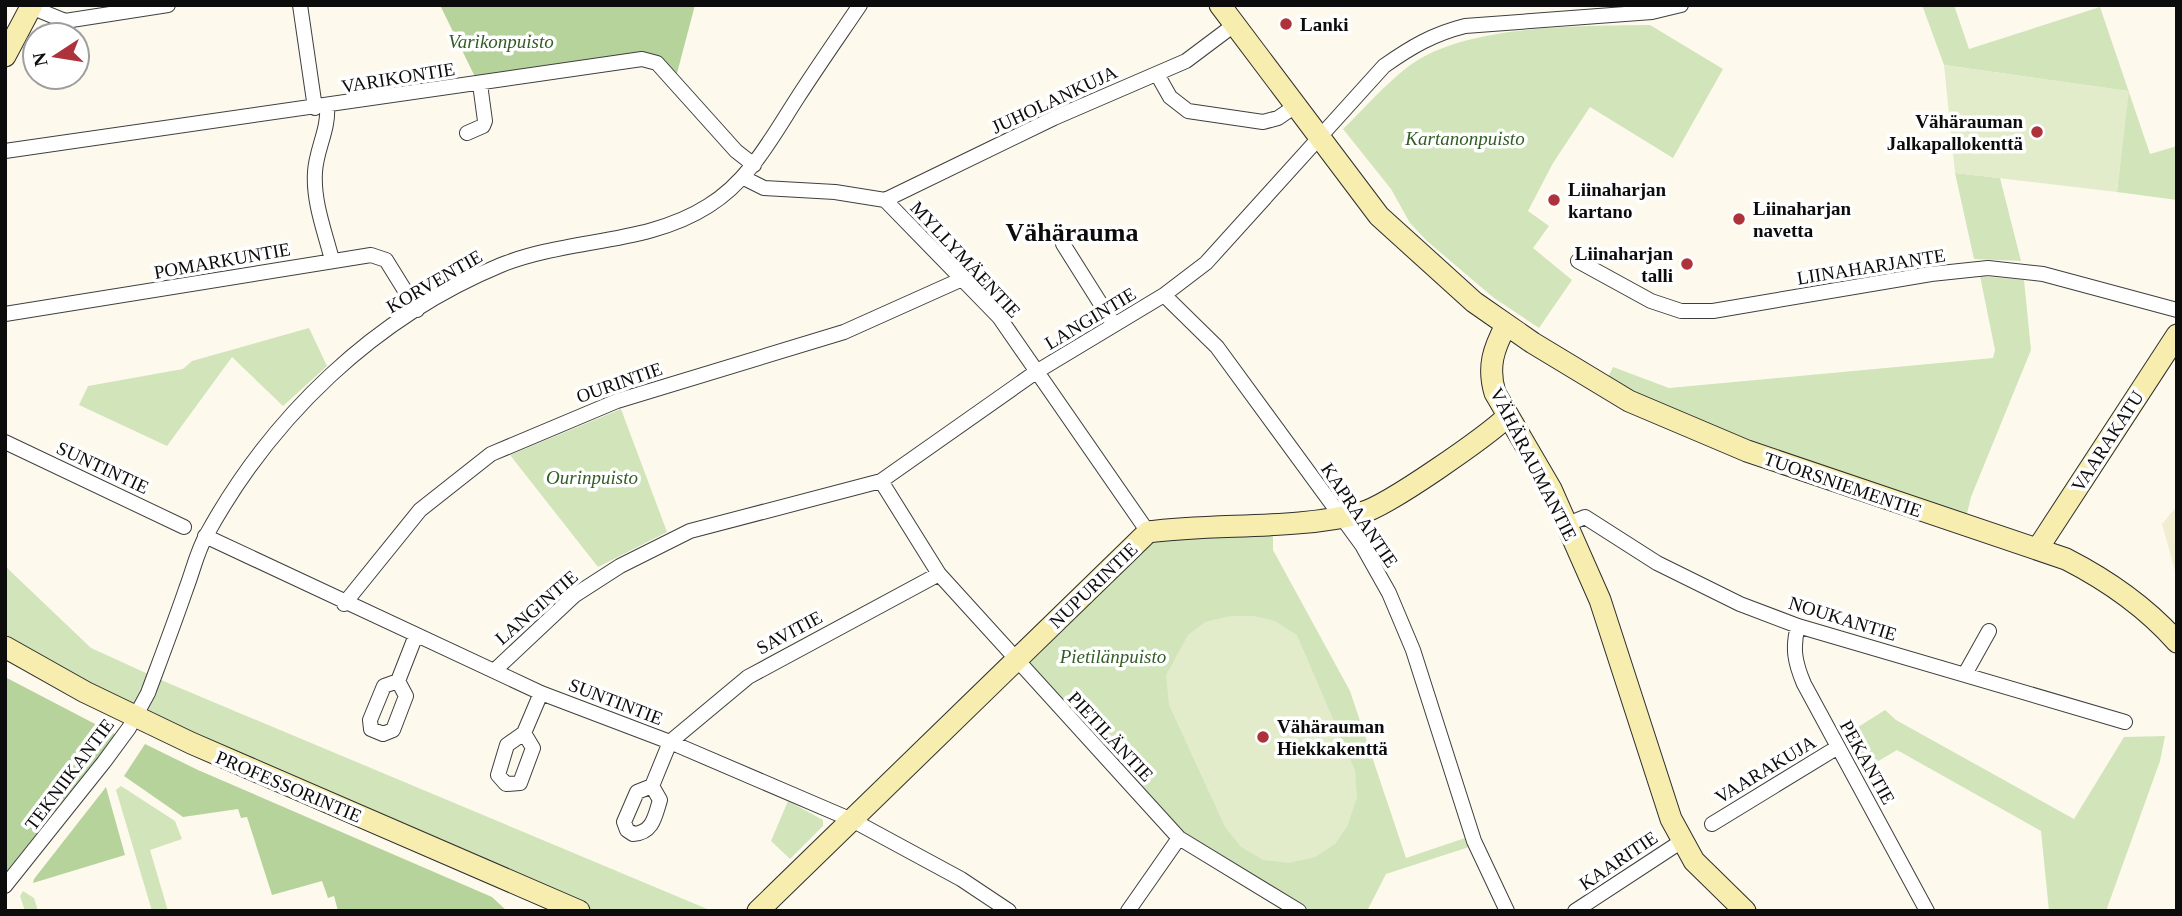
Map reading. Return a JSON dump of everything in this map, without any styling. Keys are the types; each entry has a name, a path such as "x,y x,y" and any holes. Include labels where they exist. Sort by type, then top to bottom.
{"main road":[{"path":"1220,5 1318,139 1379,216 1475,302 1506,325"},
{"path":"5,56 32,6"},
{"name":"VÄHÄRAUMANTIE","path":"1506,325 1491,359 1491,379 1508,416 1533,455 1567,524 1617,645 1657,781 1682,841 1694,861 1745,911"},
{"name":"TUORSNIEMENTIE","path":"1506,325 1629,401 1747,451 1964,526 2038,548 2108,580 2146,610 2177,642"},
{"name":"VAARAKATU","path":"2038,548 2177,335"},
{"name":"NUPURINTIE","path":"758,911 1148,532 1339,517 1364,512 1388,500 1508,416"},
{"name":"PROFESSORINTIE","path":"5,647 136,717 579,911"}],"street":[{"path":"32,6 65,20 168,5"},
{"path":"300,5 321,108 328,117 315,169 315,190 332,260"},
{"name":"KORVENTIE","path":"136,717 148,693 205,536 239,478 288,416 328,377 416,310 502,265 555,249 670,225 708,206 744,178 754,165 860,5"},
{"name":"LANGINTIE","path":"495,670 575,595 620,566 690,531 881,481 1036,372 1164,295 1206,263 1384,66 1437,33 1465,26 1652,12 1681,5"},
{"name":"JUHOLANKUJA","path":"885,200 1054,118 1186,61 1234,24"},
{"name":"VARIKONTIE","path":"5,151 647,61 657,64 736,152 754,165"},
{"path":"1157,74 1170,97 1188,111 1264,122 1278,118 1294,107"},
{"path":"467,133 483,126 485,121 480,84"},
{"name":"MYLLYMÄENTIE","path":"744,178 764,188 835,192 885,200 960,281 999,317 1148,532"},
{"path":"1063,244 1114,326"},
{"name":"POMARKUNTIE","path":"5,314 371,254 386,260 416,310"},
{"name":"LIINAHARJANTE","path":"1578,261 1651,301 1681,311 1713,311 1931,274 1988,268 2043,274 2177,310"},
{"name":"OURINTIE","path":"344,604 420,510 491,454 617,401 844,332 960,281"},
{"name":"KAPRAANTIE","path":"1164,295 1217,347 1362,545 1389,593 1413,650 1474,841 1507,911"},
{"name":"SUNTINTIE","path":"5,442 184,527"},
{"name":"PIETILÄNTIE","path":"881,481 939,574 1179,838 1299,911"},
{"name":"NOUKANTIE","path":"1567,524 1585,517 1691,582 1798,626 2125,722"},
{"name":"SUNTINTIE","path":"205,536 344,604 541,693 670,742 852,820 951,873 1009,911"},
{"name":"SAVITIE","path":"670,742 748,677 939,574"},
{"name":"PEKANTIE","path":"1798,626 1793,643 1796,665 1927,911"},
{"path":"1965,674 1989,631"},
{"path":"398,681 416,635"},
{"path":"524,733 541,693"},
{"name":"TEKNIIKANTIE","path":"5,886 104,762 136,717"},
{"path":"652,786 670,742"},
{"name":"VAARAKUJA","path":"1712,824 1838,747"},
{"path":"1128,911 1179,838"},
{"name":"KAARITIE","path":"1575,911 1682,841"}],"shaded area":[{"path":"2177,506 2177,578 2162,524"}],"green space":[{"name":"Varikonpuisto","path":"440,5 695,5 676,77 651,56 477,81"},
{"path":"1922,5 1954,5 1969,49 2100,7 2150,154 2177,146 2177,200 2117,192 2128,91 1944,65"},
{"name":"Kartanonpuisto","path":"1650,25 1723,69 1673,158 1590,107 1553,163 1528,211 1549,226 1533,248 1572,280 1539,328 1494,298 1427,241 1410,223 1391,189 1343,129 1409,66 1433,52 1461,42 1492,35 1558,27"},
{"name":"Vähärauman Jalkapallokenttä","path":"1944,65 2129,91 2117,192 1955,173"},
{"path":"1955,173 2000,178 2021,261 1974,259"},
{"path":"1980,276 2024,280 2031,350 1971,497 1964,526 1604,386 1613,367 1669,388 1993,358 1995,350"},
{"path":"309,328 327,366 283,406 232,357 167,446 79,405 88,386 183,369 192,361"},
{"name":"Ourinpuisto","path":"621,409 667,532 598,567 510,455"},
{"name":"Pietilänpuisto","path":"1273,532 1273,550 1350,691 1406,858 1465,838 1469,847 1386,874 1367,911 1309,911 1223,861 1182,832 1032,668 1030,661 1145,546 1159,539"},
{"path":"5,566 91,648 168,683 712,911 586,911 136,717 5,634"},
{"name":"Vähärauman Hiekkakenttä","path":"1230,616 1254,616 1275,621 1297,635 1355,770 1357,797 1348,825 1335,844 1315,857 1289,863 1263,860 1241,847 1225,827 1169,705 1166,675 1188,635 1205,622"},
{"path":"5,677 122,738 5,885"},
{"path":"1885,710 1896,720 2074,819 2124,737 2165,736 2160,761 2106,911 2049,911 2041,831 1897,750 1863,770 1847,734"},
{"path":"145,744 198,770 492,897 507,911 338,911 334,896 328,898 322,881 272,895 247,817 241,818 238,809 183,817 124,776"},
{"path":"121,786 175,821 182,839 150,850 168,911 152,911 116,790"},
{"path":"106,787 125,855 33,883 34,879"},
{"path":"788,801 823,820 823,826 790,859 771,841"},
{"path":"23,891 34,898 38,911 25,911 20,896"}],"place":[{"name":"Lanki","path":"1286,24"},
{"name":"Vähärauman Jalkapallokenttä","path":"2037,132"},
{"name":"Liinaharjan kartano","path":"1554,200"},
{"name":"Liinaharjan navetta","path":"1739,219"},
{"name":"Liinaharjan talli","path":"1687,264"},
{"name":"Vähärauman Hiekkakenttä","path":"1263,737"}],"district":[{"name":"Vähärauma","path":"1072,232"}]}
